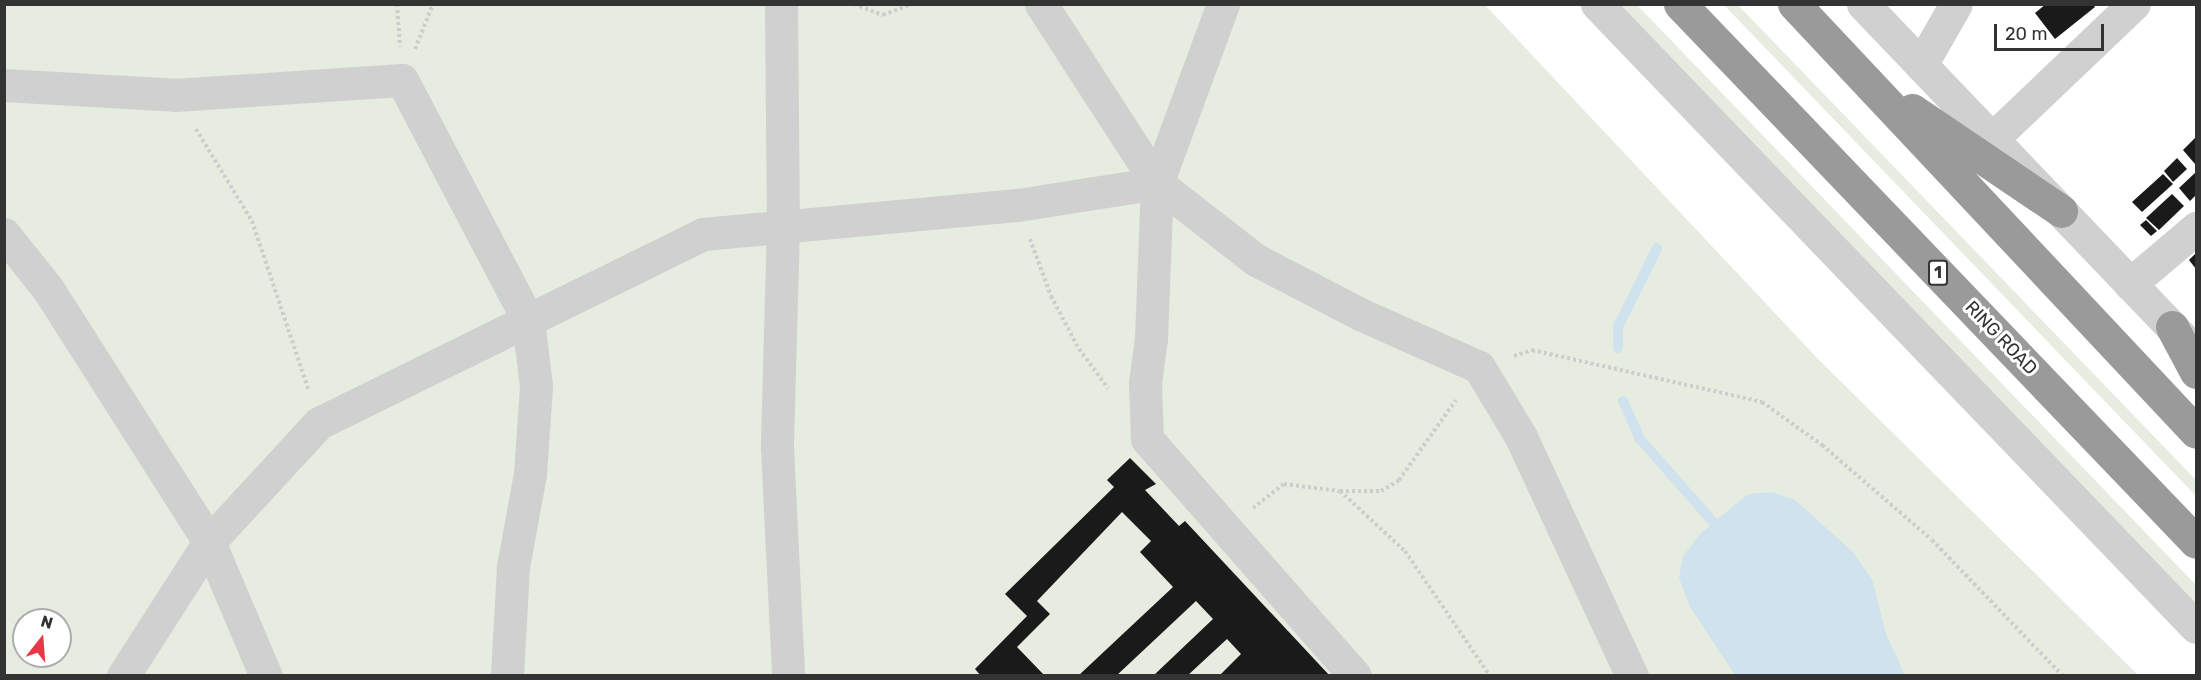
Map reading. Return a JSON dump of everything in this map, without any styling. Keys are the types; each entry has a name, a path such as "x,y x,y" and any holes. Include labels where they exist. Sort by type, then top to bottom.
{"highway":[{"name":"RING ROAD","path":"1680,4 2196,542"},
{"path":"1794,4 2196,432"},
{"path":"1861,76 2061,211"},
{"path":"2172,327 2196,372"}],"street":[{"path":"781,4 783,227 777,448 788,675"},
{"path":"1041,4 1156,183 1256,260 1360,314 1479,367 1521,437 1632,675"},
{"path":"1223,4 1156,183 1151,338 1145,383 1147,439 1355,675"},
{"path":"1597,4 2196,627"},
{"path":"1863,4 2196,353"},
{"path":"1921,65 1956,4"},
{"path":"1992,139 2134,4"},
{"path":"4,85 175,95 402,80 528,320 536,386 530,474 513,567 507,675"},
{"path":"123,675 209,542 319,423 703,234 1018,205 1156,183"},
{"path":"2130,284 2196,228"},
{"path":"4,234 48,290 209,542 266,675"}],"path":[{"path":"402,80 433,4"},
{"path":"854,4 883,15 910,4"},
{"path":"175,95 252,221 319,423"},
{"path":"1018,205 1051,296 1078,349 1113,394"},
{"path":"1227,530 1284,484 1340,491 1381,491 1399,480 1479,367 1532,350 1762,402 1822,445 1932,540 2063,675"},
{"path":"1340,491 1405,551 1490,675"}],"shaded area":[{"path":"4,5 1485,5 1818,359 2138,675 5,675"},
{"path":"1613,5 1637,5 2196,585 2196,609"},
{"path":"1724,5 1738,5 2196,480 2196,496"}],"water":[{"path":"1772,492 1795,500 1853,552 1872,579 1886,634 1905,675 1735,675 1690,607 1679,578 1683,556 1701,533 1748,494"}],"building":[{"path":"2046,4 2093,4 2095,7 2055,39 2035,13"},
{"path":"2196,137 2196,162 2195,164 2183,150"},
{"path":"2177,158 2187,169 2173,182 2164,171"},
{"path":"2196,172 2196,195 2190,201 2179,188"},
{"path":"2163,174 2173,184 2142,212 2132,202"},
{"path":"2172,194 2184,206 2159,230 2146,218"},
{"path":"2146,220 2157,231 2151,236 2140,225"},
{"path":"2196,253 2196,269 2189,260"},
{"path":"1130,458 1156,484 1145,490 1179,526 1185,521 1330,676 1219,676 1241,654 1227,639 1187,676 1153,676 1213,619 1196,601 1116,676 1078,676 1173,587 1140,552 1151,541 1122,512 1037,601 1050,614 1017,647 1045,676 981,676 975,669 1027,616 1005,594 1114,487 1107,480"}],"waterway":[{"path":"1618,348 1618,327 1657,248"},
{"path":"1623,401 1640,439 1722,532"}]}
